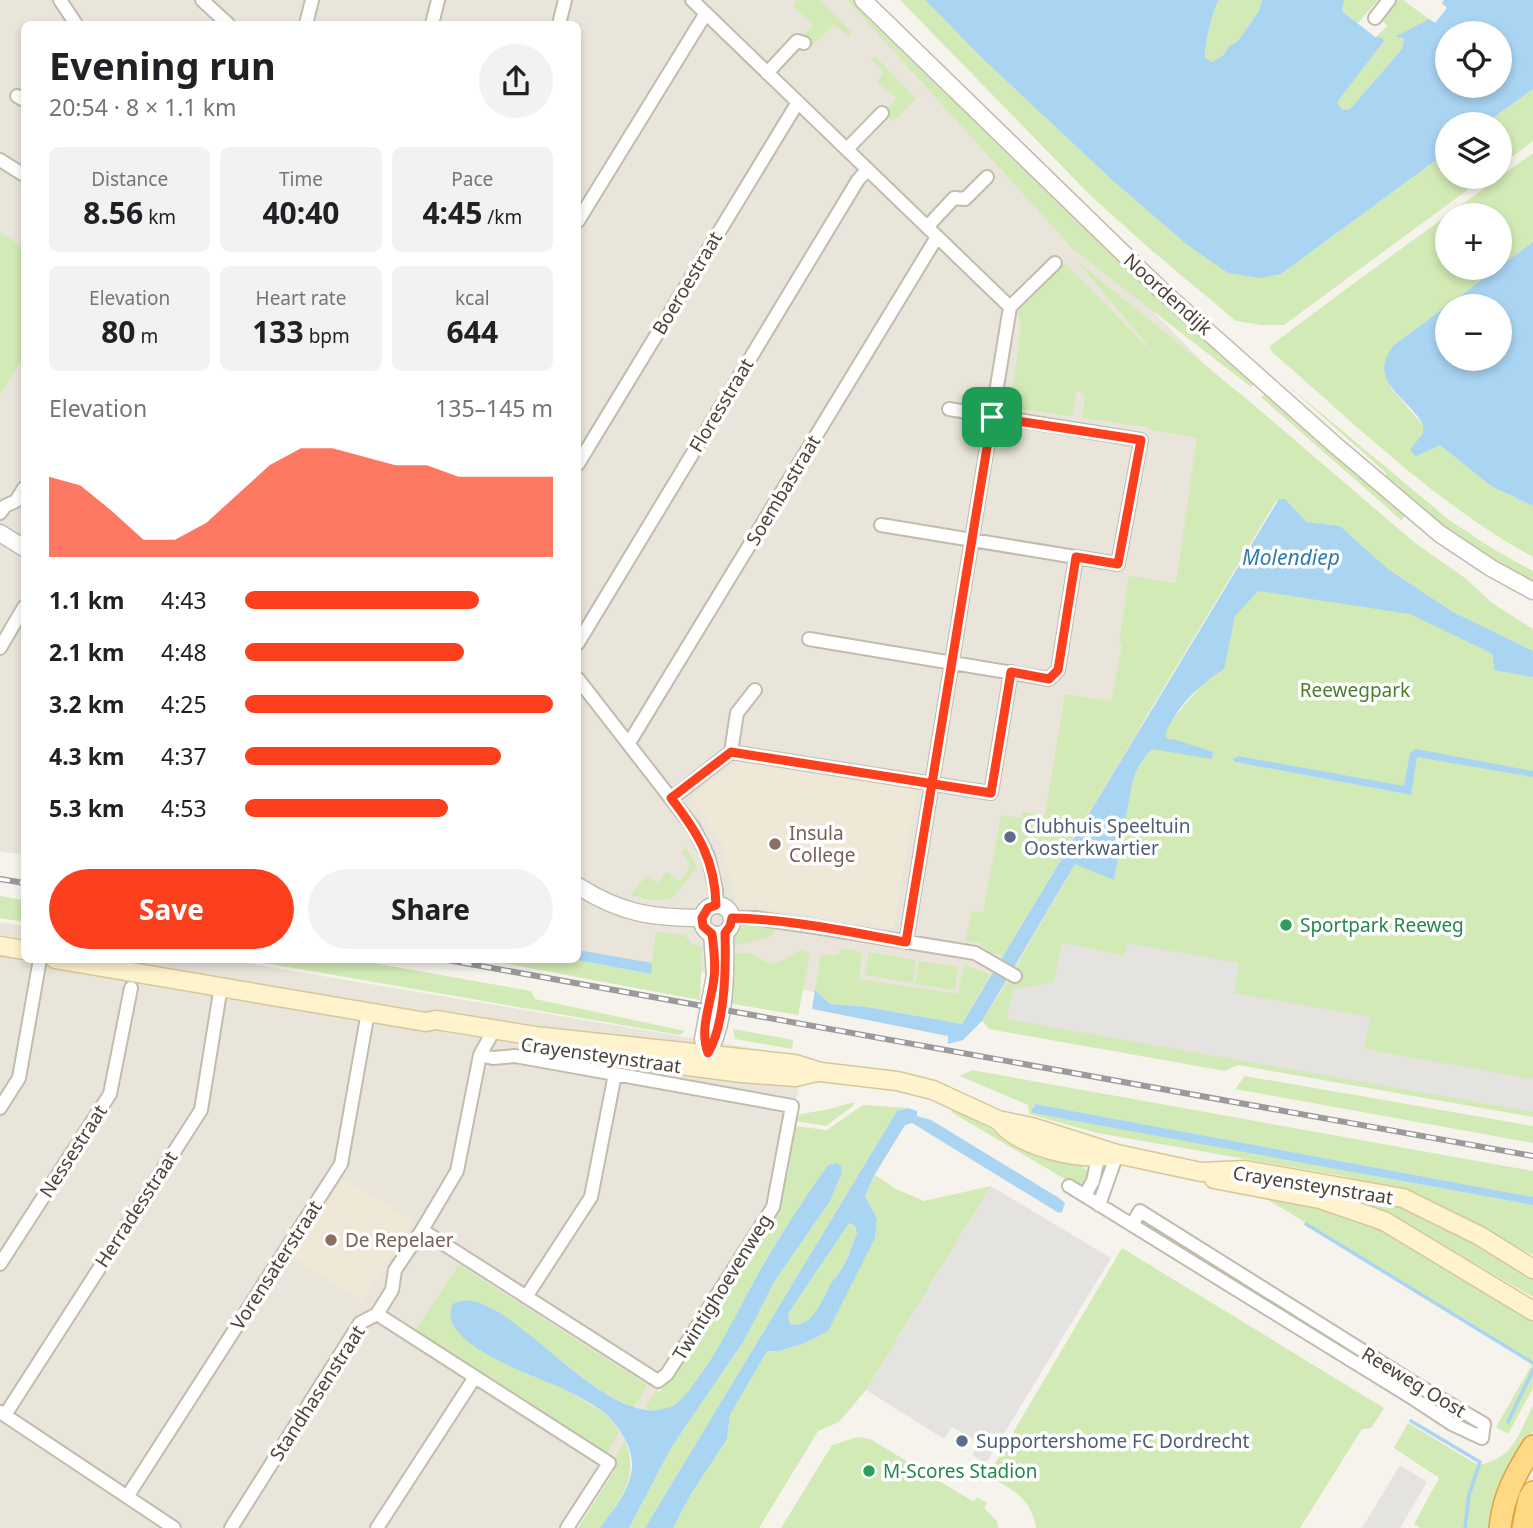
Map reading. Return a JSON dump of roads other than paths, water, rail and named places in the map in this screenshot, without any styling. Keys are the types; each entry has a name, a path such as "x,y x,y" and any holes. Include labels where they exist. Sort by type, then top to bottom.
{"highway":[{"path":"1500,1528 1502,1507 1533,1446"},
{"path":"1523,1528 1533,1492"}],"main road":[{"path":"0,946 21,950"},
{"name":"Crayensteynstraat","path":"77,963 426,1022 436,1020 491,1034 707,1061 795,1064 821,1072 897,1081 933,1090 998,1120 1032,1127 1117,1154 1201,1172 1245,1170 1403,1198 1480,1236 1533,1269"},
{"name":"Crayensteynstraat","path":"123,963 135,965 154,974"},
{"name":"Crayensteynstraat","path":"998,1120 1008,1132 1062,1153 1098,1158 1117,1154"},
{"name":"Crayensteynstraat","path":"1201,1172 1213,1179 1320,1199 1384,1221 1533,1311"}],"street":[{"path":"60,0 74,21"},
{"path":"202,0 225,21"},
{"path":"307,21 312,0"},
{"path":"433,21 438,0"},
{"path":"560,21 565,0"},
{"path":"692,0 1010,307"},
{"name":"Noordendijk","path":"863,0 1160,289 1440,534 1491,568 1533,590"},
{"path":"1375,18 1389,0"},
{"path":"581,213 706,13"},
{"path":"768,72 797,41 804,43"},
{"name":"Boeroestraat","path":"581,459 798,102"},
{"path":"847,149 882,113"},
{"path":"0,160 21,173"},
{"name":"Floresstraat","path":"581,638 858,180 867,170"},
{"path":"928,226 954,198 965,199 987,177"},
{"name":"Soembastraat","path":"629,743 937,237"},
{"path":"906,942 1010,307 1055,263"},
{"path":"881,524 1118,564 1141,440 949,410"},
{"path":"0,513 5,506 16,501 21,493"},
{"path":"0,533 21,546"},
{"path":"809,639 1049,679 1058,670 1076,557"},
{"path":"0,648 21,612"},
{"path":"731,752 991,793 1011,672"},
{"path":"581,683 694,827 708,856 716,890 716,905"},
{"path":"671,798 731,752 737,713 754,690"},
{"path":"581,888 610,905 634,913 655,917 702,918"},
{"path":"707,1061 703,1039 723,928 725,908 716,905 708,908 702,918 703,926 723,928 755,919 822,928 975,953 1015,976"},
{"path":"0,1108 19,1078 39,963"},
{"name":"Herradesstraat","path":"2,1413 201,1110 221,986"},
{"name":"Nessestraat","path":"0,1264 110,1094 131,988"},
{"name":"Vorensaterstraat","path":"127,1497 341,1164 368,1012"},
{"name":"Standhasenstraat","path":"231,1528 360,1323 377,1314 392,1290 395,1270 457,1171 480,1055 491,1034"},
{"name":"Crayensteynstraat","path":"480,1055 493,1058 515,1056 792,1106"},
{"path":"422,1230 526,1297 591,1197 615,1074"},
{"name":"Twintighoevenweg","path":"526,1297 658,1381 667,1374 773,1207 792,1106"},
{"path":"1100,1205 1117,1154"},
{"path":"1085,1195 1093,1181 1098,1158"},
{"name":"Reeweg Oost","path":"1069,1185 1452,1424 1482,1438"},
{"path":"377,1314 609,1463 567,1528"},
{"path":"377,1528 475,1377"},
{"path":"2,1413 174,1528"}],"water":[{"path":"925,0 1219,0 1207,37 1205,53 1205,58 1212,62 1237,42 1259,11 1262,0 1344,0 1342,11 1384,41 1337,102 1342,110 1350,109 1402,49 1404,38 1395,37 1429,19 1435,23 1435,98 1512,98 1512,21 1437,21 1447,8 1442,3 1444,0 1533,0 1533,89 1501,112 1435,112 1435,161 1281,274 1259,278 1228,273 1185,243 1112,180 983,59"},
{"path":"1533,242 1533,506 1491,486 1440,445 1416,456 1410,450 1423,433 1423,425 1387,379 1384,369 1386,358 1394,345 1435,315 1435,371 1512,371 1512,294 1463,294 1482,280 1512,280 1512,258"},
{"name":"Molendiep","path":"1279,499 1285,499 1307,522 1340,526 1388,569 1453,612 1533,651 1533,677 1494,670 1493,655 1489,652 1410,614 1258,591 1235,616 1224,669 1189,698 1175,715 1165,735 1167,739 1213,752 1212,759 1152,749 1136,771 1133,780 1114,880 1075,864 982,1021 963,1040 948,1044 948,1036 812,1009 815,990 830,1004 867,1007 962,1024"},
{"path":"1416,749 1533,771 1533,777 1417,757 1411,795 1235,762 1232,759 1238,756 1404,786 1410,753"},
{"path":"581,951 652,963 651,974 581,961"},
{"path":"1035,1104 1533,1197 1533,1205 1038,1114 1031,1112"},
{"path":"908,1108 917,1111 917,1116 931,1120 1059,1198 1065,1203 1062,1212 1059,1213 912,1123 905,1125 865,1196 877,1219 875,1238 828,1331 805,1343 779,1351 767,1351 730,1415 727,1439 691,1494 673,1528 645,1528 897,1111","holes":["849,1223 855,1226 857,1233 846,1261 816,1311 805,1322 790,1324 788,1314"]},
{"path":"837,1163 841,1166 842,1173 830,1201 774,1282 745,1339 671,1448 629,1528 600,1528 621,1499 631,1475 632,1459 620,1431 606,1414 589,1402 510,1366 472,1344 458,1332 451,1318 453,1304 474,1302 499,1313 588,1382 619,1401 648,1410 674,1405 688,1392 714,1355 767,1258 801,1204 828,1165"}],"waterway":[{"path":"1306,1224 1533,1363"},
{"path":"1508,1422 1533,1370"},
{"path":"1411,1421 1480,1462 1469,1495 1465,1528"}],"railway":[{"path":"0,879 21,882"},
{"path":"464,963 1533,1156"}],"place":[{"name":"Clubhuis Speeltuin Oosterkwartier","path":"1010,837"},
{"name":"Insula College","path":"775,844"},
{"name":"Sportpark Reeweg","path":"1286,925"},
{"name":"De Repelaer","path":"331,1240"},
{"name":"Supportershome FC Dordrecht","path":"962,1441"},
{"name":"M-Scores Stadion","path":"869,1471"}],"park label":[{"name":"Reewegpark","path":"1355,690"}]}
